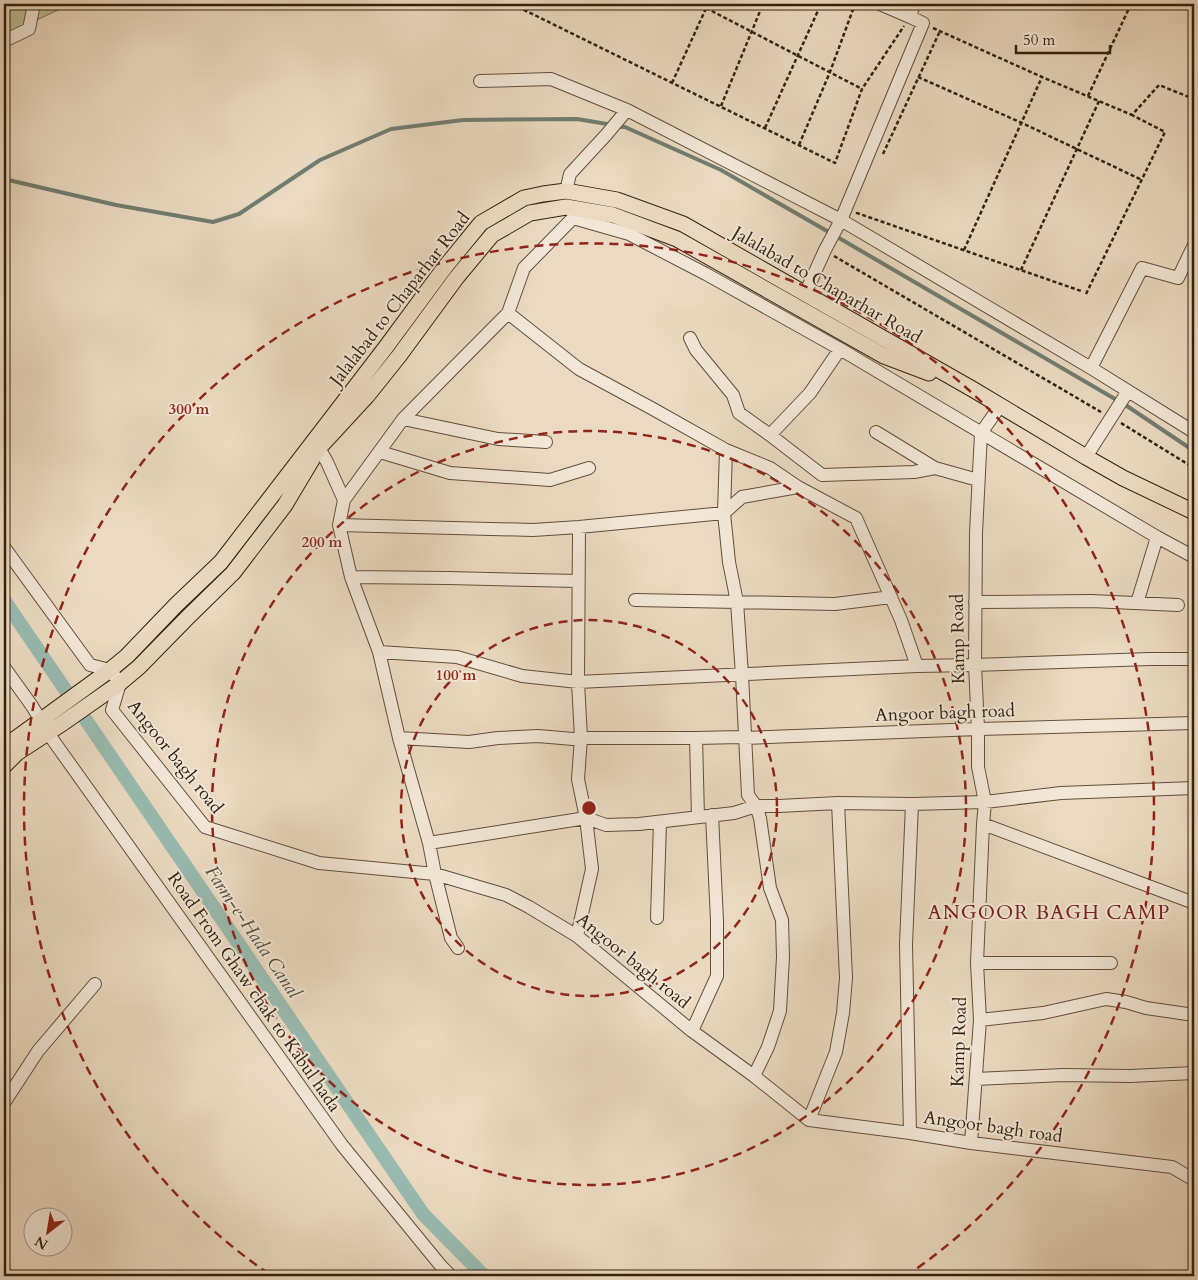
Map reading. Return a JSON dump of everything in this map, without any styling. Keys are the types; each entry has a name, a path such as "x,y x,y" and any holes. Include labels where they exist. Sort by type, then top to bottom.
{"main road":[{"name":"Jalalabad to Chaparhar Road","path":"51,722 127,656 221,562 386,347 444,267 481,223 524,198 566,191 617,200 683,224 974,390 1123,478 1194,512"},
{"name":"Jalalabad to Chaparhar Road","path":"51,722 120,683 139,667 233,573 285,505 319,448 367,396 457,277 492,235 530,213 566,207 612,215 677,239 884,356 974,390"},
{"path":"4,746 51,722"},
{"path":"4,766 51,722"}],"street":[{"path":"4,41 29,29 34,4"},
{"path":"805,294 825,250 842,220 923,24 880,4"},
{"path":"910,17 914,4"},
{"path":"480,81 551,79 626,110 842,220 1091,368 1194,432"},
{"path":"566,191 570,174 626,110"},
{"path":"458,948 451,938 429,843 399,738 379,652 351,577 339,525 344,500 403,419 508,313 524,268 573,218 629,234 706,274 840,349 1194,557"},
{"path":"1091,368 1142,268 1178,278 1194,245"},
{"path":"508,313 579,369 726,450 770,468 798,487 856,518 901,620 917,666"},
{"path":"690,338 696,350 733,395 739,413 822,475 914,472 935,468"},
{"path":"770,435 810,393 840,349"},
{"path":"1086,457 1128,391"},
{"path":"981,432 1000,406"},
{"path":"403,419 498,439 546,442"},
{"path":"876,432 935,468 978,480"},
{"name":"Kamp Road","path":"971,1143 980,1020 977,963 985,802 978,767 974,602 981,432"},
{"path":"319,448 344,500"},
{"path":"726,450 724,513 737,602 748,795 756,806 760,818 770,888 782,920 783,957 780,1011 768,1048 754,1076"},
{"path":"380,452 450,473 550,480 590,468"},
{"path":"339,525 533,530 579,527 724,513 742,497 798,487"},
{"path":"577,936 592,869 586,818 578,779 581,738 578,682 579,527"},
{"path":"1137,603 1157,536"},
{"path":"4,547 90,665 120,683"},
{"path":"351,577 578,580"},
{"path":"635,600 835,604 891,597"},
{"path":"974,602 1091,601 1178,605"},
{"path":"379,652 457,657 522,676 578,682 832,669 1194,659"},
{"name":"Road From Ghaw chak to Kabul hada","path":"4,667 32,706 51,722 342,1145 440,1266 451,1276"},
{"name":"Angoor bagh road","path":"120,683 112,710 205,827 319,864 435,874 506,895 577,936 692,1031 754,1076 809,1120 971,1143 1172,1167 1194,1180"},
{"name":"Angoor bagh road","path":"399,738 469,742 538,736 573,739 745,738 1194,723"},
{"path":"696,738 698,817"},
{"path":"429,843 586,818 606,825 660,822 734,813 756,806 838,803 912,804 985,802 1061,793 1194,788"},
{"path":"809,1120 836,1052 844,1013 846,978 838,803"},
{"path":"910,1133 906,944 912,804"},
{"path":"692,1031 717,976 717,921 712,815"},
{"path":"657,918 660,822"},
{"path":"983,824 1194,903"},
{"path":"977,963 1111,963"},
{"path":"4,1102 38,1051 94,984"},
{"path":"980,1020 1043,1013 1106,1000 1194,1015"},
{"path":"976,1079 1063,1075 1130,1076 1194,1074"}],"path":[{"path":"512,4 835,163 862,89 910,17"},
{"path":"672,82 708,4"},
{"path":"721,106 763,4"},
{"path":"765,128 821,4"},
{"path":"800,145 830,72 854,4"},
{"path":"1088,96 1131,4"},
{"path":"706,8 862,89"},
{"path":"923,24 1132,115 1165,132 1086,294"},
{"path":"881,158 940,31"},
{"path":"918,77 1022,122 1142,180"},
{"path":"964,250 1042,77"},
{"path":"1132,115 1159,85 1194,99"},
{"path":"1021,270 1099,101"},
{"path":"857,213 1081,291"},
{"path":"825,250 1194,468"}],"green space":[{"path":"4,4 71,4 4,35"}],"waterway":[{"path":"4,179 116,205 213,222 239,214 320,160 391,129 463,120 577,119 607,124"},
{"path":"621,127 625,127 721,170 827,231"},
{"path":"839,238 1115,399"},
{"path":"1127,406 1194,451"},
{"name":"Farm-e-Hada Canal","path":"4,600 423,1214 484,1276"}],"district":[{"name":"ANGOOR BAGH CAMP","path":"1049,912"}]}
